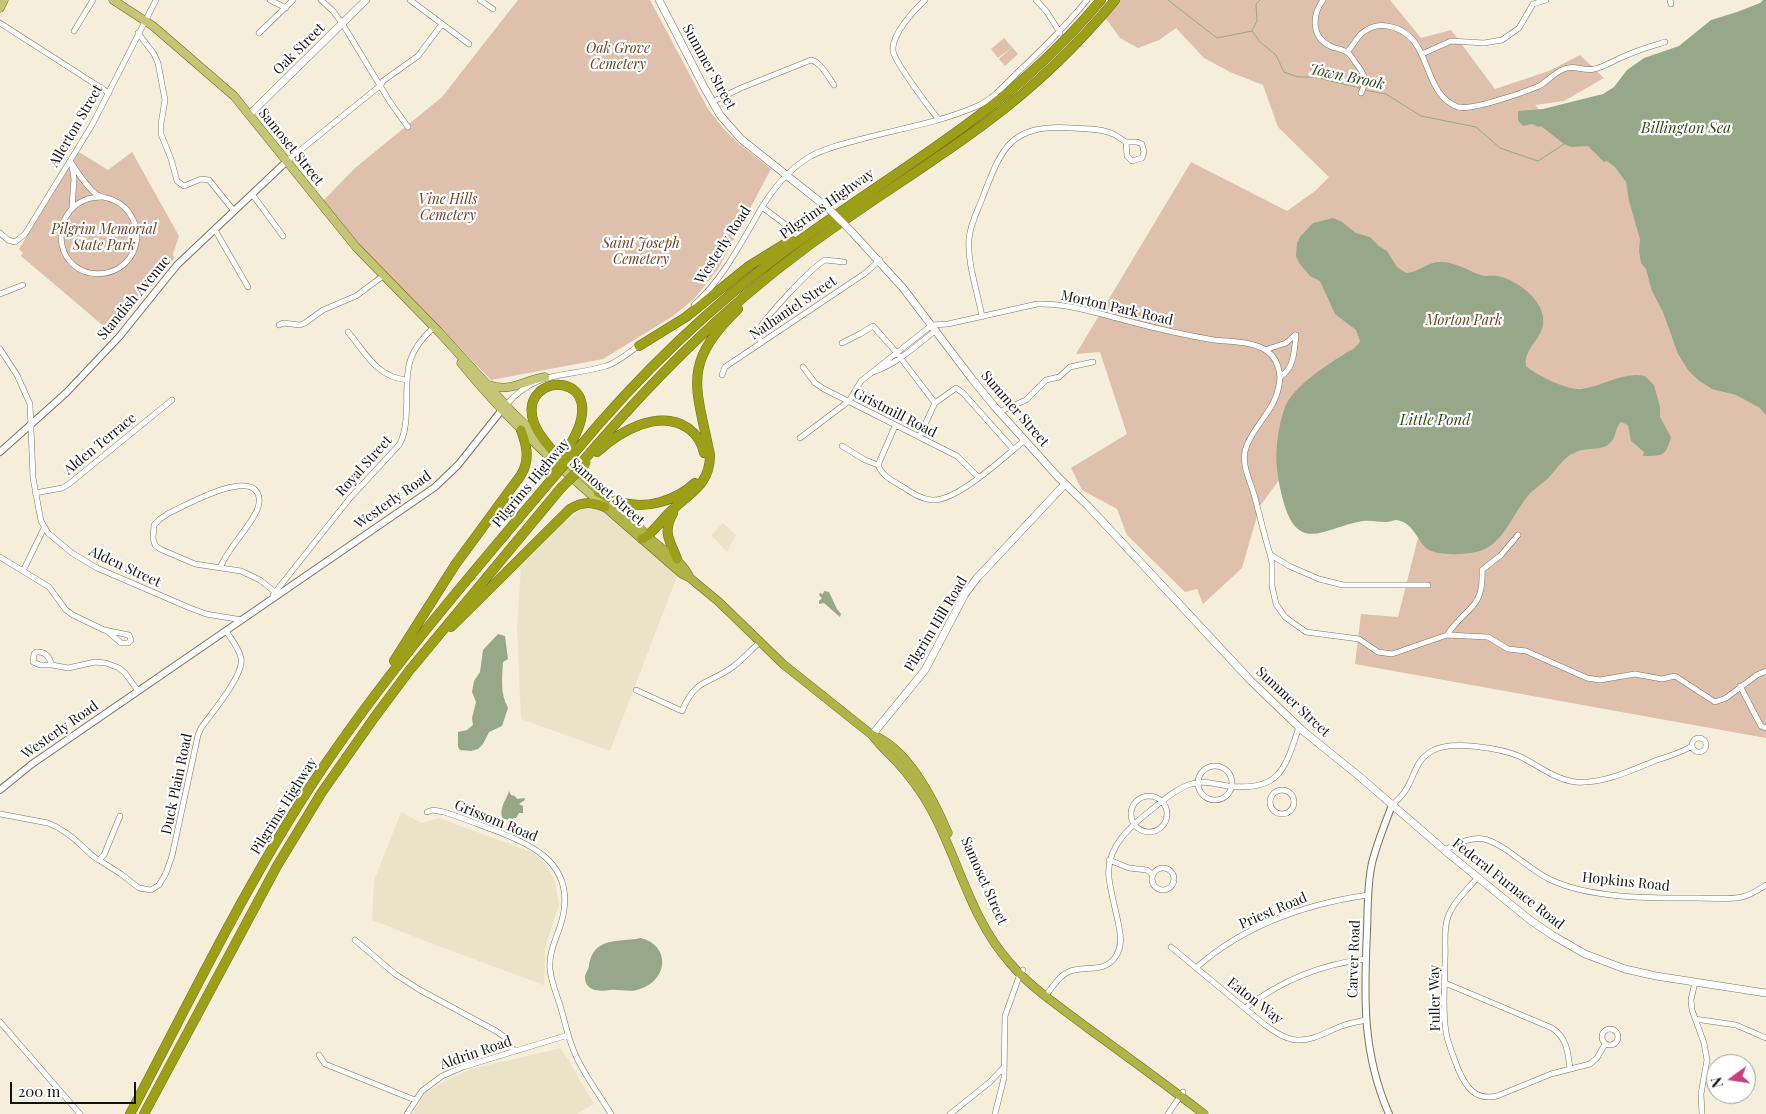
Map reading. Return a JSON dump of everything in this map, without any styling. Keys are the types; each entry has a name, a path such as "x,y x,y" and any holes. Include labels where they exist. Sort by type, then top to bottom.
{"highway":[{"name":"Pilgrims Highway","path":"130,1114 276,844 314,781 375,695 529,506 537,489 550,477 571,450 674,344 748,280 826,221 974,119 1055,50 1102,0"},
{"name":"Pilgrims Highway","path":"144,1114 248,920 322,792 374,718 418,661 623,414 689,346 757,286 805,248 952,148 1005,108 1066,53 1115,0"},
{"path":"638,346 686,317 749,266 807,229 826,221"},
{"path":"646,537 702,483 710,462 696,386 698,367 705,349 716,332 736,311 805,248"},
{"path":"551,449 536,429 532,409 538,394 546,387 555,384 567,386 574,390 582,402 581,422 571,450"},
{"path":"585,462 616,436 637,426 656,421 671,421 686,427 696,435 702,444 705,460 700,476 691,487 675,496 652,504 632,504 616,501 598,492"},
{"path":"375,695 384,675 404,648 452,570 521,475 526,465 527,455 520,430"},
{"name":"Samoset Street","path":"551,449 646,537 682,574 690,578 734,616 788,668 872,735 878,744 909,776 927,802 941,829 980,920 1000,951 1047,994 1181,1094 1212,1114"},
{"path":"418,661 570,509 587,503 605,507"},
{"path":"677,559 669,541 667,530 670,518 678,505"},
{"name":"Samoset Street","path":"605,507 677,559 686,569 690,578"},
{"name":"Samoset Street","path":"1181,1094 1204,1114"}],"main road":[{"path":"0,8 4,0"},
{"name":"Samoset Street","path":"113,0 145,20 228,91 250,114 356,247 487,385 520,430 605,507"},
{"name":"Oak Street","path":"250,114 366,0"},
{"name":"Summer Street","path":"659,0 712,102 720,115 741,139 786,174 852,231 880,260 934,327 970,378 1065,484 1088,506 1251,681 1299,727 1392,805"},
{"name":"Samoset Street","path":"434,328 479,384 551,449"},
{"path":"487,385 506,389 536,378 545,377"},
{"name":"Pilgrim Hill Road","path":"872,735 925,670 965,594 977,578 1065,484"},
{"name":"Federal Furnace Road","path":"1392,805 1444,850 1552,935 1585,954 1625,969 1766,993"}],"street":[{"path":"74,31 93,0"},
{"name":"Allerton Street","path":"0,233 12,241 20,239 70,161 156,0"},
{"path":"270,0 286,8"},
{"path":"259,33 294,0"},
{"path":"321,0 342,23 408,127"},
{"path":"410,0 469,44"},
{"path":"418,6 423,0"},
{"path":"480,0 494,9"},
{"path":"925,0 904,24 894,42 893,51 897,62 938,119"},
{"path":"1036,0 1047,12 1060,33"},
{"name":"Westerly Road","path":"0,790 21,772 435,487 458,465 504,407 520,391 545,377 608,365 682,315 707,292 726,268 772,190 786,174 808,158 823,150 938,119 976,107 985,102 1060,33 1087,0"},
{"path":"1323,0 1316,17 1315,28 1318,36 1329,46 1347,52 1362,70 1365,79 1362,90"},
{"path":"1422,54 1451,41 1484,43 1502,40 1519,28 1532,5 1546,0"},
{"path":"0,23 108,93"},
{"path":"287,161 381,85 383,81 418,56 442,24"},
{"path":"1347,52 1365,31 1378,26 1388,25 1409,36 1415,43 1422,54 1430,78 1443,97 1459,107 1472,108 1538,86 1565,68 1594,69 1665,42"},
{"path":"138,33 154,54 158,63 165,100 161,134 177,181 184,186 201,179 213,182 234,211"},
{"path":"712,102 741,88 811,60 815,60 834,84"},
{"path":"982,317 969,253 970,232 992,174 1005,149 1021,135 1046,128 1106,131 1126,142 1142,144 1144,152 1142,158 1135,161 1128,158 1126,142"},
{"path":"70,161 92,190 102,197"},
{"path":"70,161 74,179 72,208"},
{"name":"Standish Avenue","path":"0,452 66,393 95,363 177,265 287,161"},
{"path":"252,194 283,236"},
{"path":"102,197 115,200 128,210 137,231 137,239 128,260 116,270 99,274 79,268 68,259 62,245 62,232 65,219 72,208 86,199 102,197"},
{"name":"Westerly Road","path":"762,207 786,225"},
{"path":"214,230 248,288"},
{"path":"761,344 757,332 765,319 820,263 829,260 844,262"},
{"name":"Nathaniel Street","path":"722,375 725,367 864,274 880,260"},
{"path":"279,325 283,323 300,325 305,323 323,310 356,296 383,276"},
{"path":"0,294 23,285"},
{"name":"Morton Park Road","path":"934,327 1026,306 1048,304 1096,312 1188,336 1253,345 1265,350"},
{"path":"842,343 873,326 896,352 935,403"},
{"path":"800,438 849,401 856,386 896,352 934,327"},
{"path":"873,372 900,358 934,327"},
{"name":"Royal Street","path":"266,603 350,498 399,445 405,429 408,365 413,351 423,337 434,328"},
{"path":"348,332 380,371 390,377 407,380"},
{"path":"1280,377 1285,374 1293,361 1296,335 1286,344 1265,350 1276,361 1280,377 1275,402 1250,440 1244,457 1247,476 1272,563 1272,586 1276,604 1285,618 1302,630 1317,635 1359,640 1378,652 1392,654 1447,635 1488,636 1508,649 1526,651 1586,678 1600,680 1636,674 1662,679 1675,676 1715,702 1726,698 1740,686 1766,671"},
{"name":"Alden Street","path":"0,349 25,390 30,404 33,478 38,510 44,528 67,550 97,568 206,614 242,620"},
{"path":"999,412 1026,400 1046,380 1059,377 1070,367 1093,362"},
{"name":"Gristmill Road","path":"803,367 815,383 824,389 957,456 978,478"},
{"path":"919,438 935,403 953,389 958,388 1013,449"},
{"name":"Alden Terrace","path":"35,493 62,488 69,484 172,400"},
{"path":"895,426 878,464 880,470 891,480 919,496 933,500 950,496 963,489 1025,440"},
{"path":"842,446 865,460 878,464"},
{"path":"220,568 224,557 255,516 260,500 256,491 248,486 239,485 226,488 168,513 154,525 153,538 155,545 160,549 195,564 220,568 240,571 260,580 275,592"},
{"path":"23,571 44,528"},
{"path":"1447,635 1454,624 1467,614 1478,599 1482,586 1482,570 1501,554 1518,535"},
{"path":"1270,555 1289,566 1343,585 1428,585"},
{"path":"0,557 49,588 73,616 106,630"},
{"name":"Duck Plain Road","path":"99,860 142,889 154,888 162,881 169,867 173,851 198,735 236,679 241,666 242,658 226,630"},
{"path":"636,690 682,711 693,690 701,683 734,666 760,642"},
{"path":"52,665 68,668 95,662 106,663 119,668 125,673 138,691"},
{"path":"1740,686 1761,726 1766,728"},
{"path":"1047,994 1054,982 1068,972 1105,966 1112,962 1117,955 1121,940 1109,878 1109,860 1117,844 1135,825 1183,787 1198,783 1250,787 1268,782 1284,768 1299,727"},
{"path":"1392,805 1407,788 1420,761 1429,752 1440,747 1461,746 1511,753 1552,775 1584,782 1619,775 1692,746"},
{"path":"1211,766 1219,766 1228,772 1232,778 1232,786 1229,793 1223,798 1212,800 1202,794 1198,783 1200,776 1211,766"},
{"path":"1268,782 1276,792"},
{"path":"1284,791 1293,798 1293,806 1288,813 1280,814 1272,810 1270,800 1276,792 1284,791"},
{"path":"1150,796 1162,802 1166,809 1167,817 1160,829 1146,832 1135,825 1131,812 1138,800 1150,796"},
{"name":"Carver Road","path":"1389,1114 1374,1071 1365,1020 1368,894 1373,862 1392,805"},
{"name":"Grissom Road","path":"427,812 433,810 444,812 521,841 543,854 554,866 562,882 565,909 552,950 550,968 568,1035 581,1066 611,1114"},
{"path":"0,814 55,825 73,838 94,858 99,860 104,855 120,816"},
{"name":"Hopkins Road","path":"1444,850 1466,841 1482,839 1495,843 1541,875 1581,890 1618,895 1700,898 1742,897 1766,885"},
{"path":"1109,860 1129,868 1147,870 1152,874"},
{"path":"1159,868 1167,868 1173,875 1173,884 1165,890 1158,889 1152,881 1152,874 1159,868"},
{"name":"Fuller Way","path":"1478,877 1447,918 1444,1016 1446,1034 1463,1081 1471,1092 1484,1097 1497,1096 1544,1077 1583,1067 1599,1056 1605,1044"},
{"name":"Priest Road","path":"1196,968 1230,943 1270,922 1319,904 1368,894"},
{"path":"354,940 393,972 420,990 496,1031 506,1038 514,1051"},
{"name":"Eaton Way","path":"1171,947 1279,1034 1298,1040 1313,1038 1365,1020"},
{"path":"1245,1008 1298,976 1347,961 1366,958"},
{"path":"995,1114 1004,1078 1005,1021 1021,972"},
{"path":"1695,982 1691,1000 1694,1019 1707,1054 1707,1065 1701,1094 1702,1114"},
{"path":"1445,983 1560,1033 1567,1048 1570,1069"},
{"path":"1694,1019 1736,1025 1766,1038"},
{"path":"0,1022 80,1114"},
{"name":"Aldrin Road","path":"407,1114 422,1091 442,1076 568,1035"},
{"path":"319,1055 325,1064 415,1100"},
{"path":"950,1114 990,1082 1004,1067"},
{"path":"1168,1114 1181,1094"}],"shaded area":[{"path":"585,505 602,509 678,574 610,751 521,719 517,628 521,567 563,524"},
{"path":"723,523 736,535 727,552 711,535"},
{"path":"401,812 422,823 439,818 534,853 546,865 555,881 559,904 545,948 544,985 372,920 374,881"},
{"path":"561,1048 594,1104 576,1114 413,1114 425,1093 471,1069"}],"green space":[{"path":"518,0 650,0 708,109 738,143 771,169 718,269 694,299 673,316 603,359 491,380 362,247 323,201 355,168 442,97"},
{"name":"Morton Park","path":"1117,0 1390,0 1421,38 1451,30 1495,89 1549,71 1580,55 1604,78 1564,101 1535,105 1550,121 1619,167 1629,188 1766,399 1766,738 1355,664 1361,614 1398,617 1421,526 1279,480 1260,506 1242,568 1203,604 1197,589 1185,592 1127,535 1117,509 1082,490 1071,468 1127,434 1100,352 1076,354 1191,162 1287,211 1315,191 1329,177 1278,127 1263,85 1230,72 1204,58 1176,28 1159,40 1138,48 1120,38 1104,16"},
{"path":"1004,38 1012,47 998,58 991,49"},
{"path":"1012,47 1018,54 1005,66 999,59"},
{"name":"Pilgrim Memorial State Park","path":"79,152 108,170 132,152 179,236 173,254 174,259 113,334 21,256 23,253 19,249"}],"water":[{"name":"Billington Sea","path":"1766,0 1766,415 1760,408 1736,395 1712,389 1698,380 1688,370 1678,354 1663,312 1652,291 1646,269 1641,263 1640,239 1629,201 1626,182 1615,167 1607,161 1604,162 1588,146 1571,147 1564,144 1541,126 1532,124 1523,126 1518,120 1518,111 1543,109 1603,94 1614,87 1627,70 1644,58 1679,46 1711,20 1737,12"},
{"name":"Little Pond","path":"1333,218 1342,222 1356,233 1370,237 1387,251 1397,267 1406,273 1429,264 1444,262 1455,264 1483,276 1504,278 1526,290 1538,303 1543,317 1543,325 1528,353 1526,366 1552,382 1576,389 1589,388 1621,377 1645,376 1654,385 1660,407 1660,417 1671,437 1663,454 1643,456 1644,452 1631,441 1628,425 1621,422 1617,427 1612,442 1606,446 1580,451 1562,461 1548,478 1529,495 1498,539 1485,549 1473,553 1446,554 1431,551 1426,548 1407,524 1397,520 1386,522 1363,521 1314,534 1305,533 1296,528 1289,517 1283,500 1277,472 1277,445 1280,423 1285,407 1289,399 1302,385 1319,371 1355,348 1360,341 1356,330 1335,314 1320,281 1310,276 1299,263 1296,256 1297,243 1300,237 1313,223"},
{"path":"824,591 829,592 841,614 840,617 824,603 819,604 822,598 819,595 820,593 823,594"},
{"path":"498,634 505,636 508,659 503,662 502,685 508,708 502,726 489,732 478,749 471,751 460,750 458,747 458,732 467,730 473,725 472,718 476,702 472,692 474,681 480,672 483,650"},
{"path":"509,791 517,799 524,798 525,800 519,804 523,806 523,813 519,813 512,820 503,819 501,812"},
{"path":"641,938 651,942 661,955 661,971 649,985 629,991 602,991 590,988 587,985 585,976 591,957 598,948 609,942"}],"waterway":[{"name":"Town Brook","path":"1168,0 1217,38 1252,31 1260,42 1276,55 1284,72 1298,77 1314,77 1360,88"},
{"path":"1252,31 1257,21 1256,4 1260,0"},
{"name":"Town Brook","path":"1364,90 1386,94 1421,116 1476,127 1500,148 1538,161 1564,144"}],"park label":[{"name":"Oak Grove Cemetery","path":"618,58"},
{"name":"Vine Hills Cemetery","path":"448,208"},
{"name":"Saint Joseph Cemetery","path":"641,252"}]}
